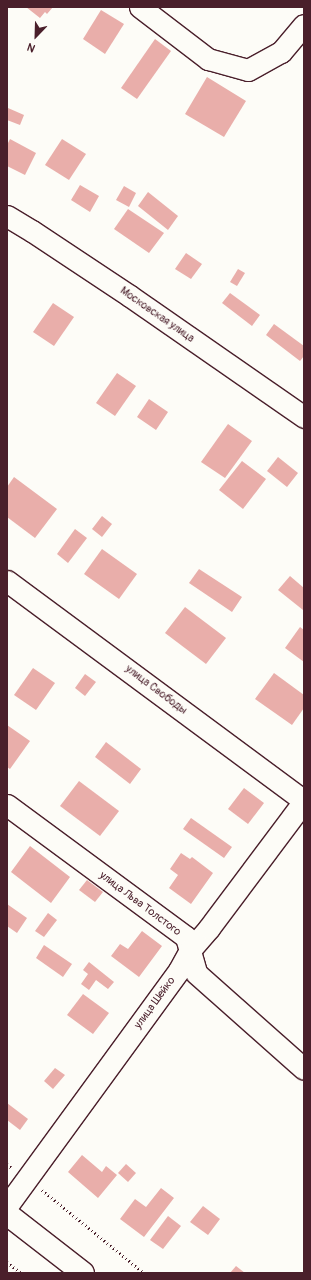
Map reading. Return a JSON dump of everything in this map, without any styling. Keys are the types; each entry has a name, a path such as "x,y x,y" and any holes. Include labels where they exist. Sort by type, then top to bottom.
{"street":[{"path":"140,7 208,59 248,70 281,52 304,25"},
{"name":"Московская улица","path":"7,216 130,296 304,417"},
{"name":"улица Свободы","path":"7,581 304,801"},
{"name":"улица Шейко","path":"7,1206 179,970 190,950 209,928 304,801"},
{"name":"улица Льва Толстого","path":"7,805 186,938 196,974 304,1069"},
{"path":"7,1214 83,1273"}],"path":[{"path":"7,1164 28,1179 144,1273"},
{"path":"7,1262 21,1273"}],"building":[{"path":"26,7 53,7 47,14 45,12 40,18"},
{"path":"101,10 124,24 105,54 83,39"},
{"path":"155,39 171,51 137,99 121,88"},
{"path":"207,77 246,101 224,137 185,114"},
{"path":"8,108 24,115 20,125 7,120"},
{"path":"10,139 36,153 25,175 7,166 7,145"},
{"path":"62,139 86,154 69,180 45,165"},
{"path":"80,185 99,196 90,212 71,200"},
{"path":"124,186 136,193 129,207 116,200"},
{"path":"148,192 178,216 168,230 138,206"},
{"path":"128,209 164,233 149,253 114,229"},
{"path":"186,253 202,264 191,279 175,269"},
{"path":"238,269 245,273 237,286 230,282"},
{"path":"230,293 260,315 252,326 222,303"},
{"path":"53,303 74,317 54,346 33,332"},
{"path":"274,324 304,346 304,356 300,361 266,335"},
{"path":"117,373 136,386 115,416 96,403"},
{"path":"149,399 168,412 156,430 137,417"},
{"path":"228,424 252,441 225,478 201,462"},
{"path":"278,457 298,473 287,487 267,471"},
{"path":"242,461 266,479 243,509 219,490"},
{"path":"14,477 57,509 35,538 7,517 7,487"},
{"path":"102,516 112,524 102,537 92,529"},
{"path":"75,529 87,538 68,563 57,554"},
{"path":"102,549 137,574 119,599 84,574"},
{"path":"199,569 242,597 232,612 189,583"},
{"path":"290,576 304,588 303,610 278,590"},
{"path":"185,607 226,638 206,664 165,633"},
{"path":"300,627 304,630 304,662 285,648"},
{"path":"33,668 55,683 36,710 14,695"},
{"path":"274,673 304,695 304,708 292,725 255,699"},
{"path":"85,674 96,682 85,696 75,688"},
{"path":"7,725 30,741 10,769 7,767"},
{"path":"106,742 141,769 130,784 95,757"},
{"path":"79,781 119,811 100,836 60,806"},
{"path":"244,788 264,803 248,824 228,809"},
{"path":"191,818 232,847 224,858 183,829"},
{"path":"30,846 70,877 51,903 11,872"},
{"path":"181,853 190,859 192,857 213,873 191,904 169,888 178,875 170,869"},
{"path":"87,880 103,892 95,902 79,890"},
{"path":"7,904 27,918 17,933 7,926"},
{"path":"48,913 57,920 44,937 35,931"},
{"path":"142,931 162,946 139,977 111,956 120,944 128,949"},
{"path":"44,945 72,964 63,977 36,958"},
{"path":"89,962 114,982 108,989 96,980 89,990 81,984 88,974 83,970"},
{"path":"83,994 109,1013 93,1034 67,1015"},
{"path":"55,1068 65,1075 53,1089 44,1081"},
{"path":"7,1103 28,1119 20,1130 7,1120"},
{"path":"82,1155 102,1172 106,1166 117,1175 98,1198 68,1172"},
{"path":"126,1164 136,1173 128,1182 118,1173"},
{"path":"161,1188 174,1198 144,1237 120,1219 135,1199 146,1207"},
{"path":"203,1206 220,1219 208,1235 190,1222"},
{"path":"168,1216 181,1226 163,1249 150,1240"},
{"path":"236,1266 245,1273 230,1273"}]}
